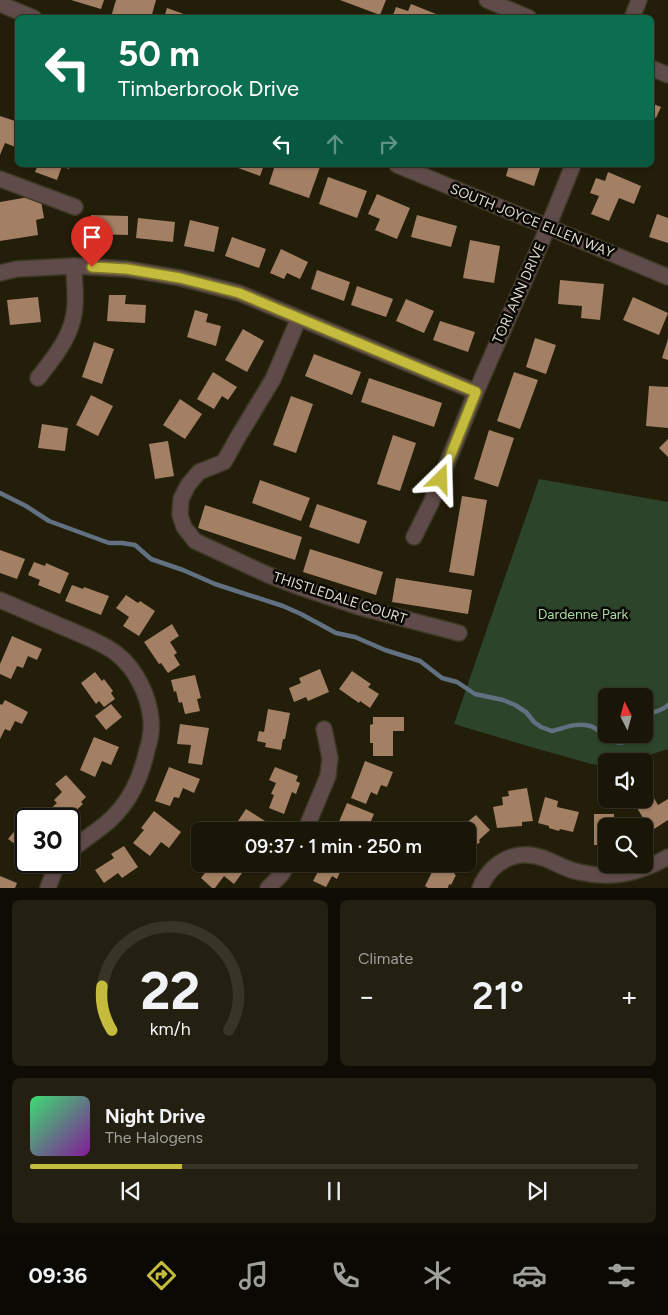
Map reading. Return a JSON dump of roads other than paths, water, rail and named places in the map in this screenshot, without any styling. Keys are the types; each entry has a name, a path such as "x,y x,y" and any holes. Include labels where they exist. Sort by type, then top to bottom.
{"street":[{"path":"487,0 522,15"},
{"path":"633,15 638,0"},
{"path":"0,4 27,15"},
{"path":"654,69 668,75"},
{"name":"SOUTH JOYCE ELLEN WAY","path":"402,167 668,277"},
{"name":"TORI ANN DRIVE","path":"414,536 431,503 476,392 572,167"},
{"path":"0,179 76,207"},
{"path":"0,273 17,269 74,266 127,269 180,278 239,293 476,392"},
{"path":"38,378 59,350 70,329 75,306 74,266"},
{"name":"THISTLEDALE COURT","path":"299,318 273,379 224,462 199,472 188,485 181,499 180,515 184,527 195,541 266,574 302,588 359,607 459,633"},
{"path":"0,600 102,644 119,655 133,670 142,687 148,705 151,721 150,741 138,780 117,814 80,842"},
{"path":"309,822 328,776 330,758 324,729"},
{"path":"480,888 484,878 490,871 501,862 521,854 536,856 577,872 608,876 643,870 668,857"},
{"path":"268,888 282,872"},
{"path":"48,888 54,873"}],"waterway":[{"path":"0,493 26,506 49,521 109,543 135,545 151,559 215,584 283,606 336,633 355,637 385,650 420,661 442,678 457,682 475,694 503,700 515,705 526,712 541,727 552,731 571,726 585,725 598,730"},
{"path":"653,713 668,705"}],"park label":[{"name":"Dardenne Park","path":"583,614"}]}
